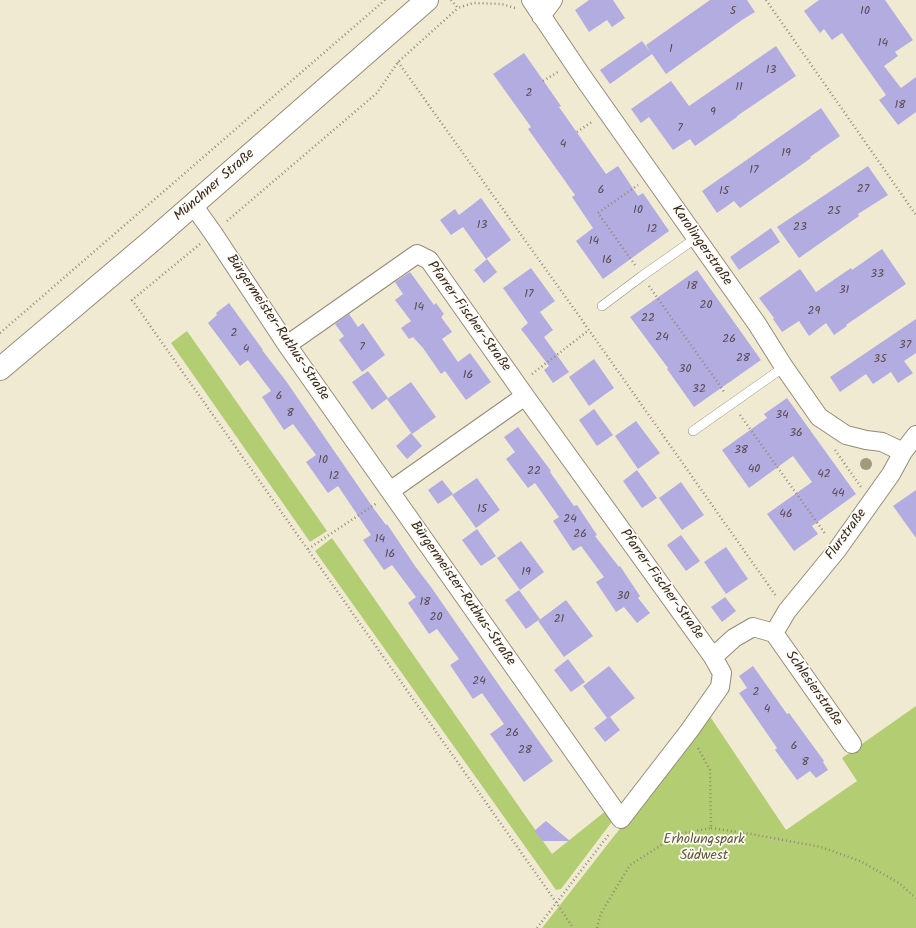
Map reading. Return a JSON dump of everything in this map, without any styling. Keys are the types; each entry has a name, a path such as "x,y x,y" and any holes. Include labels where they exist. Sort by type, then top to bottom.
{"street":[{"name":"Münchner Straße","path":"0,369 155,238 427,0"},
{"path":"541,16 554,0"},
{"name":"Karolingerstraße","path":"525,4 541,16 651,175 757,324 819,417 846,435 882,442 912,443"},
{"name":"Bürgermeister-Ruthus-Straße","path":"193,205 287,345 621,818"},
{"name":"Pfarrer-Fischer-Straße","path":"287,345 417,254 429,260 521,391 713,657"},
{"path":"391,492 521,391"},
{"name":"Flurstraße","path":"774,633 787,611 837,550 912,443"},
{"path":"621,818 689,731 720,687 722,673 713,657 734,638 754,627 774,633"},
{"name":"Schlesierstraße","path":"774,633 852,744"}],"lane":[{"path":"602,306 696,238"},
{"path":"693,431 784,366"}],"path":[{"path":"0,332 385,0"},
{"path":"451,0 458,8"},
{"path":"766,0 916,215"},
{"path":"525,4 473,3 458,8 398,62 377,93 132,300 573,928"},
{"path":"398,62 590,330 787,611"},
{"path":"651,175 598,213 837,550"},
{"path":"521,391 590,330"},
{"path":"308,550 391,492"},
{"path":"689,731 710,770 712,828"},
{"path":"537,928 621,818"},
{"path":"597,928 601,913 630,865 680,834 712,828 821,847 860,861 899,883 916,898"}],"green space":[{"path":"187,331 327,531 310,542 171,343"},
{"path":"332,538 552,854 607,810 614,819 561,889 556,890 315,551"},
{"name":"Erholungspark Südwest","path":"916,706 916,928 542,928 709,715 786,830 857,781 842,758"}],"building":[{"path":"589,0 613,0 625,18 612,27 607,20 589,32 575,10"},
{"path":"710,0 747,0 755,12 666,74 652,54 610,84 600,70 642,41 651,53 646,45"},
{"path":"819,0 885,0 913,40 895,52 898,56 884,66 901,88 916,77 916,112 898,125 879,100 886,95 842,33 832,40 824,29 820,33 804,11"},
{"path":"776,46 796,76 695,146 690,139 673,150 649,117 641,123 631,109 671,81 689,106"},
{"path":"524,53 561,106 559,107 606,174 618,166 638,196 643,193 669,231 603,279 576,241 593,228 572,197 575,195 528,129 531,127 493,74"},
{"path":"821,108 840,136 740,208 734,201 717,213 702,191"},
{"path":"868,166 888,195 858,214 859,216 799,258 777,227"},
{"path":"481,198 511,240 486,259 463,227 451,235 440,220 455,209 459,215"},
{"path":"771,228 780,242 739,270 730,257"},
{"path":"882,249 906,284 846,325 847,326 834,335 826,323 809,336 799,321 782,332 773,319 774,318 759,298 800,269 816,292 851,268 852,270"},
{"path":"487,259 497,272 484,283 474,270"},
{"path":"531,268 555,301 540,312 553,330 544,337 569,372 553,383 544,370 549,366 521,329 528,323 503,288"},
{"path":"697,270 761,360 694,407 667,369 668,368 630,317"},
{"path":"410,272 434,305 436,303 444,314 441,317 452,332 442,339 458,362 470,353 491,382 466,400 445,371 441,374 423,348 413,337 409,339 401,328 411,321 395,300 403,294 395,282"},
{"path":"229,303 286,381 374,509 386,525 387,524 553,761 524,782 490,734 504,724 482,693 473,699 450,665 459,659 437,629 429,634 408,603 416,597 392,565 384,570 363,540 371,535 338,486 328,493 306,462 316,455 293,424 284,430 262,397 271,391 248,360 240,366 208,323 217,315 216,313"},
{"path":"349,314 358,327 363,323 385,355 362,372 339,340 344,336 335,324"},
{"path":"916,319 916,353 904,361 913,373 898,383 891,372 873,384 866,374 840,392 830,377"},
{"path":"594,359 614,388 589,406 569,377"},
{"path":"368,371 388,398 372,410 352,382"},
{"path":"411,382 436,417 412,434 387,399"},
{"path":"787,398 856,494 812,526 818,534 794,551 767,514 812,482 793,456 749,488 722,450 767,418 764,414"},
{"path":"594,409 613,435 597,446 579,420"},
{"path":"636,421 660,453 638,469 615,436"},
{"path":"518,427 551,471 550,472 574,506 577,505 597,535 595,536 619,567 620,566 640,596 638,598 650,613 637,623 624,607 616,612 596,582 604,577 581,546 573,551 553,521 559,517 535,483 528,488 506,459 515,452 504,437"},
{"path":"411,433 422,446 407,459 396,446"},
{"path":"637,470 657,498 642,508 623,481"},
{"path":"477,478 500,510 476,528 452,495"},
{"path":"442,480 453,494 438,504 428,490"},
{"path":"681,482 704,515 682,530 659,498"},
{"path":"916,490 916,538 893,506"},
{"path":"477,529 496,556 481,566 462,540"},
{"path":"681,535 700,561 686,571 667,545"},
{"path":"521,541 544,572 520,590 497,558"},
{"path":"726,547 748,579 726,594 704,562"},
{"path":"519,590 540,619 526,629 505,600"},
{"path":"725,597 736,611 722,622 711,607"},
{"path":"566,600 593,636 564,657 538,621"},
{"path":"568,659 585,682 571,692 554,670"},
{"path":"609,666 635,698 610,717 620,730 605,742 594,728 607,718 583,686"},
{"path":"753,666 787,714 789,713 824,761 823,762 828,770 816,778 810,771 797,780 775,750 777,748 739,693 747,688 739,676"},
{"path":"546,821 570,841 543,841 534,831"}]}
